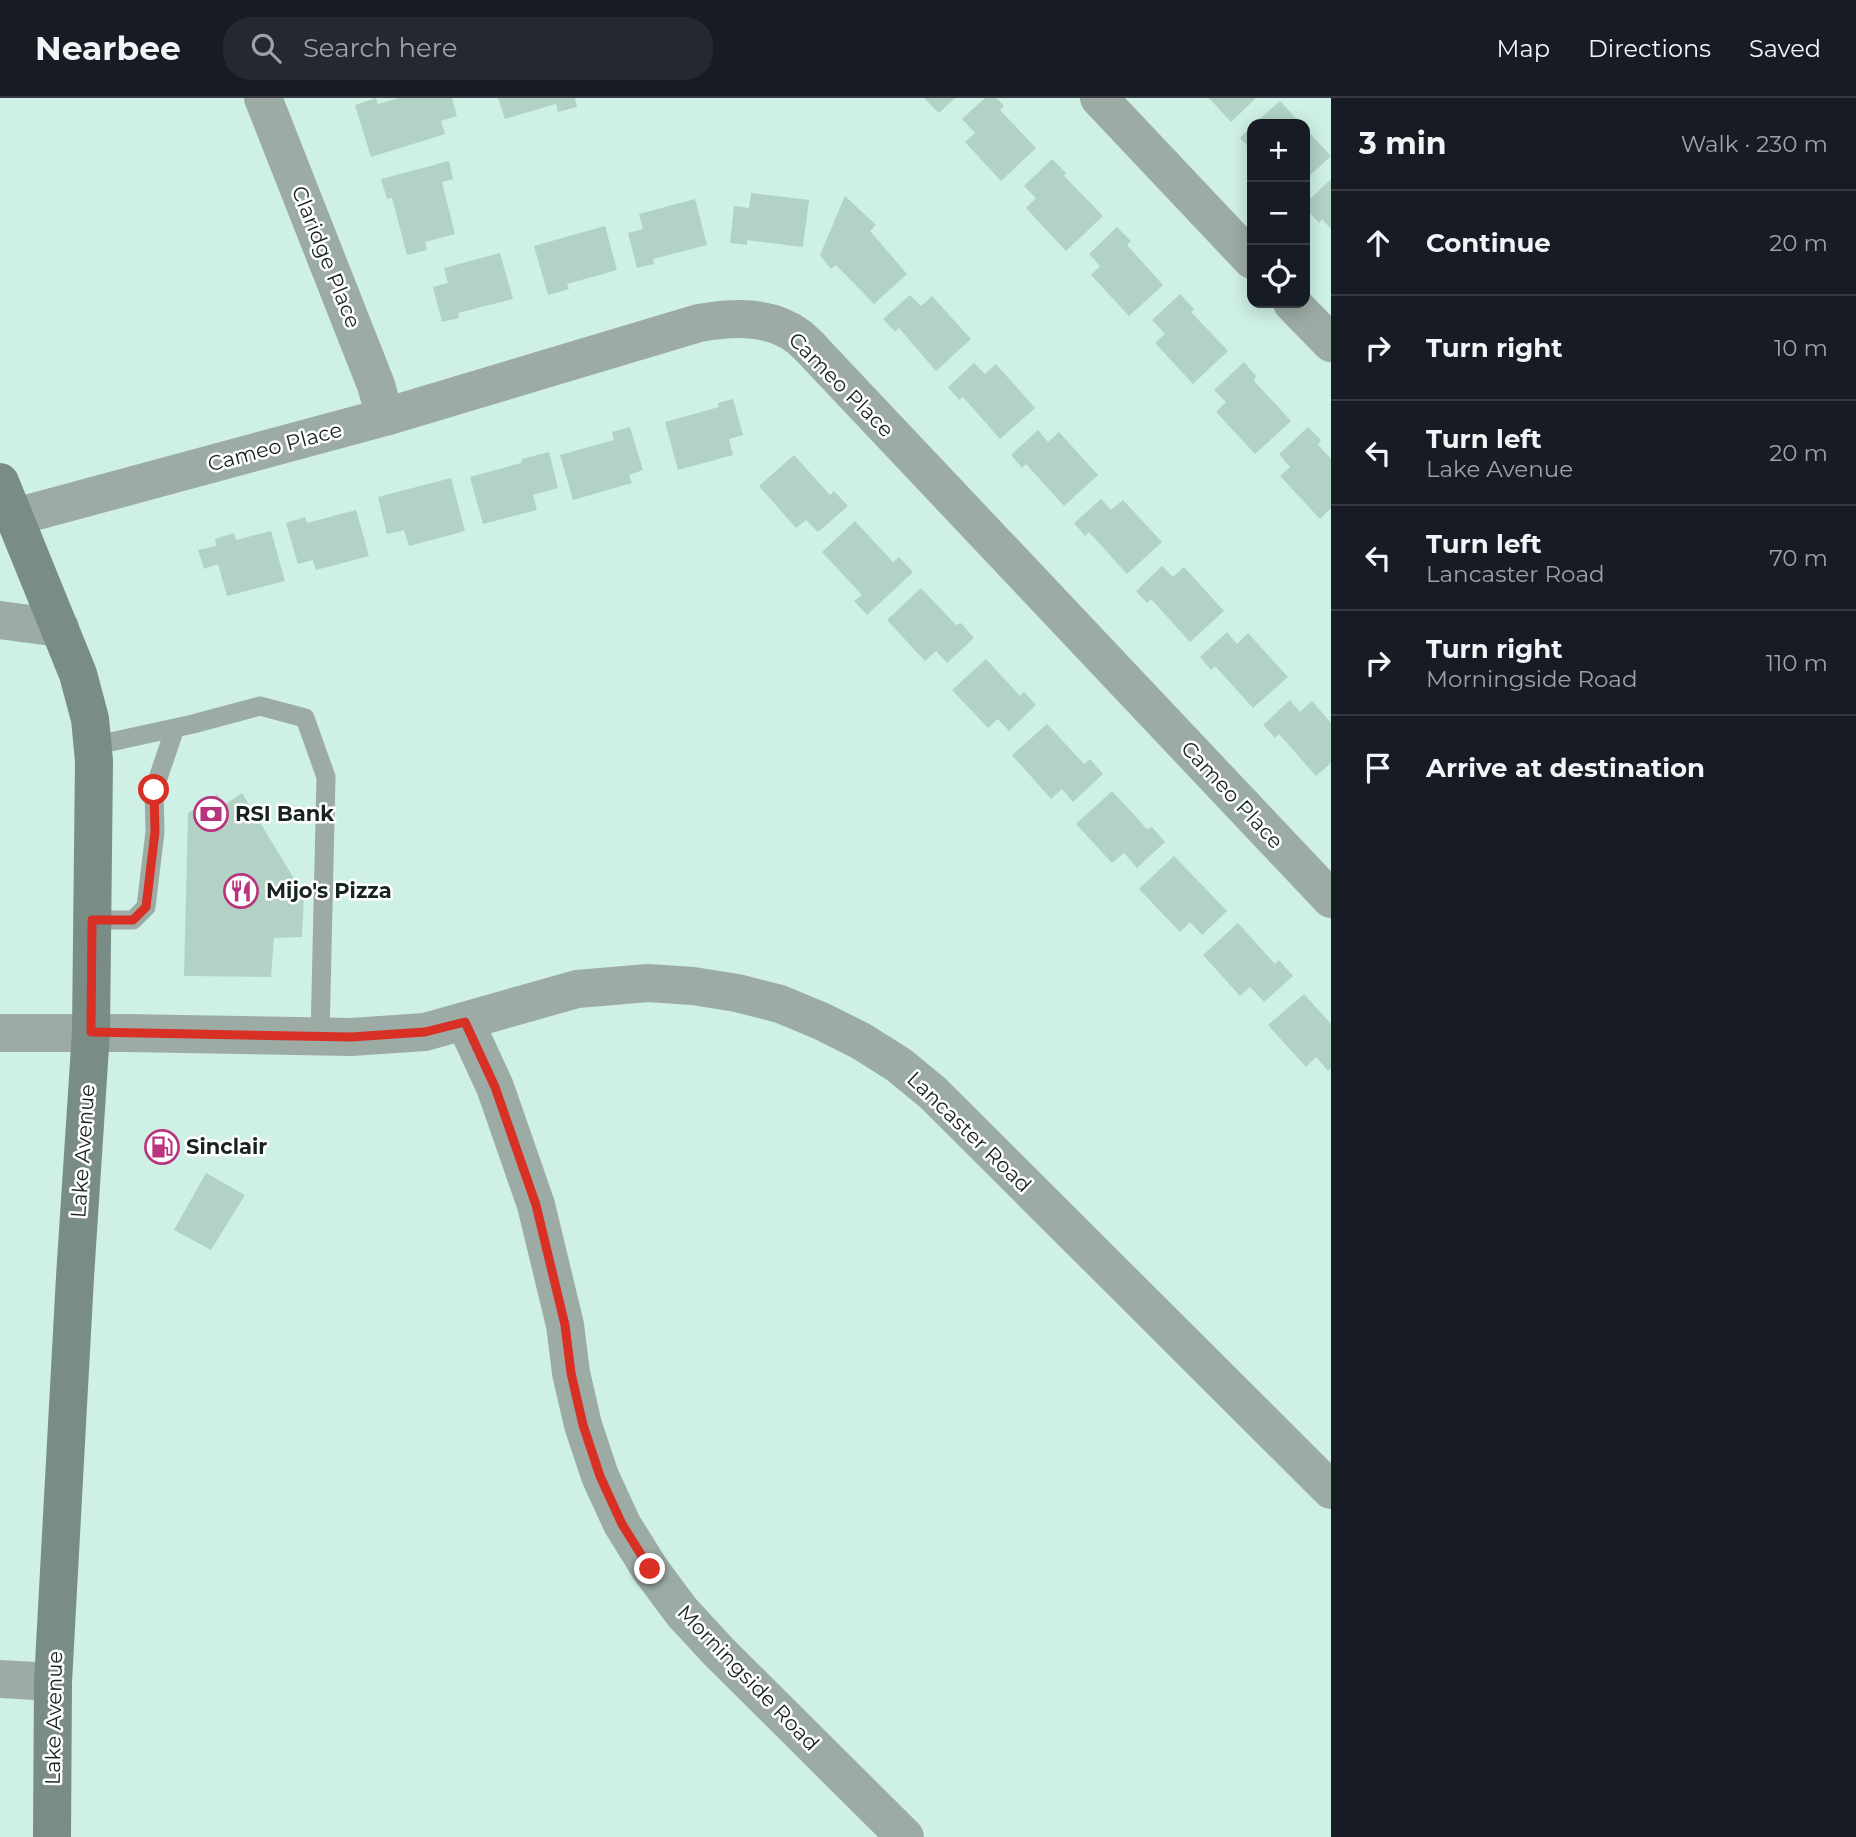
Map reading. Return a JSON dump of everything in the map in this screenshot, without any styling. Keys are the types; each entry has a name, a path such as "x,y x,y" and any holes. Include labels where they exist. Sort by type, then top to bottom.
{"street":[{"name":"Claridge Place","path":"263,98 376,385 386,417"},
{"path":"1099,98 1247,255"},
{"path":"1298,308 1331,344"},
{"name":"Cameo Place","path":"15,517 386,417 699,323 727,318 777,325 800,338 819,357 1331,899"},
{"name":"Lake Avenue","path":"0,482 78,674 90,719 94,761 91,1032 53,1682 52,1837"},
{"path":"0,620 60,628"},
{"name":"Lancaster Road","path":"0,1033 351,1037 425,1032 577,989 648,983 693,986 780,1004 861,1041 899,1065 933,1093 1331,1490"},
{"name":"Morningside Road","path":"465,1022 495,1087 536,1205 565,1325 571,1373 583,1425 600,1476 622,1524 650,1569 682,1612 905,1837"},
{"path":"0,1679 53,1682"}],"lane":[{"path":"92,746 260,706 305,719 326,777 320,1037"},
{"path":"92,920 133,920 146,907 155,832 154,790 175,728"}],"building":[{"path":"376,98 378,104 399,98 452,98 457,116 441,121 445,134 371,157 355,105"},
{"path":"498,98 575,98 577,107 558,112 556,104 505,119"},
{"path":"924,98 955,98 939,113"},
{"path":"985,98 997,98 1004,106 1000,110 1036,148 1001,181 965,142 975,133 962,119"},
{"path":"1209,98 1256,98 1231,122"},
{"path":"1280,101 1296,119 1260,119"},
{"path":"1247,131 1247,146 1240,138"},
{"path":"1310,133 1331,156 1310,175"},
{"path":"1052,159 1066,173 1064,176 1103,216 1066,251 1026,208 1036,198 1024,186"},
{"path":"449,161 453,179 442,182 455,234 425,242 427,250 407,255 392,198 387,199 381,179"},
{"path":"1331,179 1331,229 1322,219 1319,223 1310,213 1310,199"},
{"path":"751,193 809,200 803,247 747,240 747,245 730,243 734,206 749,208"},
{"path":"845,196 876,225 870,231 907,274 874,304 836,265 831,269 820,255"},
{"path":"695,199 707,245 653,259 654,264 637,268 628,233 643,229 639,214"},
{"path":"605,226 617,270 567,284 569,289 548,295 534,246"},
{"path":"1117,227 1131,241 1127,245 1163,285 1129,316 1091,275 1100,266 1089,254"},
{"path":"500,253 513,299 458,313 459,318 442,322 433,287 448,283 444,268"},
{"path":"1180,294 1194,309 1191,312 1228,351 1193,384 1155,343 1165,334 1152,320"},
{"path":"910,295 921,306 932,296 971,339 936,371 899,328 895,332 883,319"},
{"path":"1244,362 1256,376 1254,381 1291,421 1255,454 1216,412 1226,402 1214,390"},
{"path":"974,363 985,374 996,364 1035,408 1000,439 963,397 959,400 948,387"},
{"path":"733,399 743,435 729,439 733,455 678,470 665,422 719,407 718,403"},
{"path":"630,427 643,470 629,475 632,483 573,500 560,455 614,440 612,432"},
{"path":"1308,427 1321,440 1318,445 1331,459 1331,508 1320,519 1280,476 1290,467 1279,454"},
{"path":"1038,430 1048,442 1059,432 1098,475 1064,506 1026,464 1022,468 1011,455"},
{"path":"549,452 558,488 533,495 537,510 483,524 470,477"},
{"path":"794,455 830,495 834,491 848,506 818,532 806,520 796,528 759,486"},
{"path":"451,478 465,531 409,546 404,530 387,534 378,497"},
{"path":"1101,499 1111,510 1123,500 1162,542 1127,574 1089,532 1085,536 1074,523"},
{"path":"356,510 369,556 316,570 313,560 298,564 286,523 305,517 307,523"},
{"path":"855,521 893,562 899,557 913,572 867,615 854,601 862,595 822,552"},
{"path":"271,531 285,581 227,596 218,564 204,569 198,550 216,546 215,539 234,533 236,540"},
{"path":"1162,566 1173,577 1184,567 1224,611 1190,642 1151,599 1147,603 1136,591"},
{"path":"921,588 956,625 961,623 974,638 947,663 936,651 925,661 887,620"},
{"path":"1227,632 1237,644 1248,633 1288,677 1253,708 1215,666 1211,670 1200,657"},
{"path":"986,659 1020,696 1024,692 1036,705 1009,731 998,719 988,728 952,690"},
{"path":"1290,700 1300,712 1312,701 1331,723 1331,763 1316,776 1279,734 1275,738 1263,725"},
{"path":"1047,724 1084,764 1090,759 1103,774 1073,802 1062,789 1051,799 1012,755"},
{"path":"1112,791 1147,829 1152,827 1165,842 1137,868 1124,853 1112,863 1076,824"},
{"path":"242,793 304,895 302,937 274,938 271,977 184,976 188,813 217,794 224,805"},
{"path":"1174,856 1227,911 1202,935 1190,922 1180,932 1139,889"},
{"path":"1238,923 1275,964 1279,960 1293,976 1264,1002 1250,987 1240,996 1203,955"},
{"path":"1304,994 1331,1024 1331,1068 1328,1071 1316,1057 1306,1067 1268,1025"},
{"path":"206,1173 245,1195 211,1250 174,1230"}],"place":[{"name":"RSI Bank","path":"211,814"},
{"name":"Mijo's Pizza","path":"241,891"},
{"name":"Sinclair","path":"162,1147"}],"route":[{"path":"154,790 155,832 146,907 133,920 92,920 91,1032 351,1037 425,1032 465,1022 495,1087 536,1205 565,1325 571,1373 583,1425 600,1476 622,1524 650,1569"}]}
